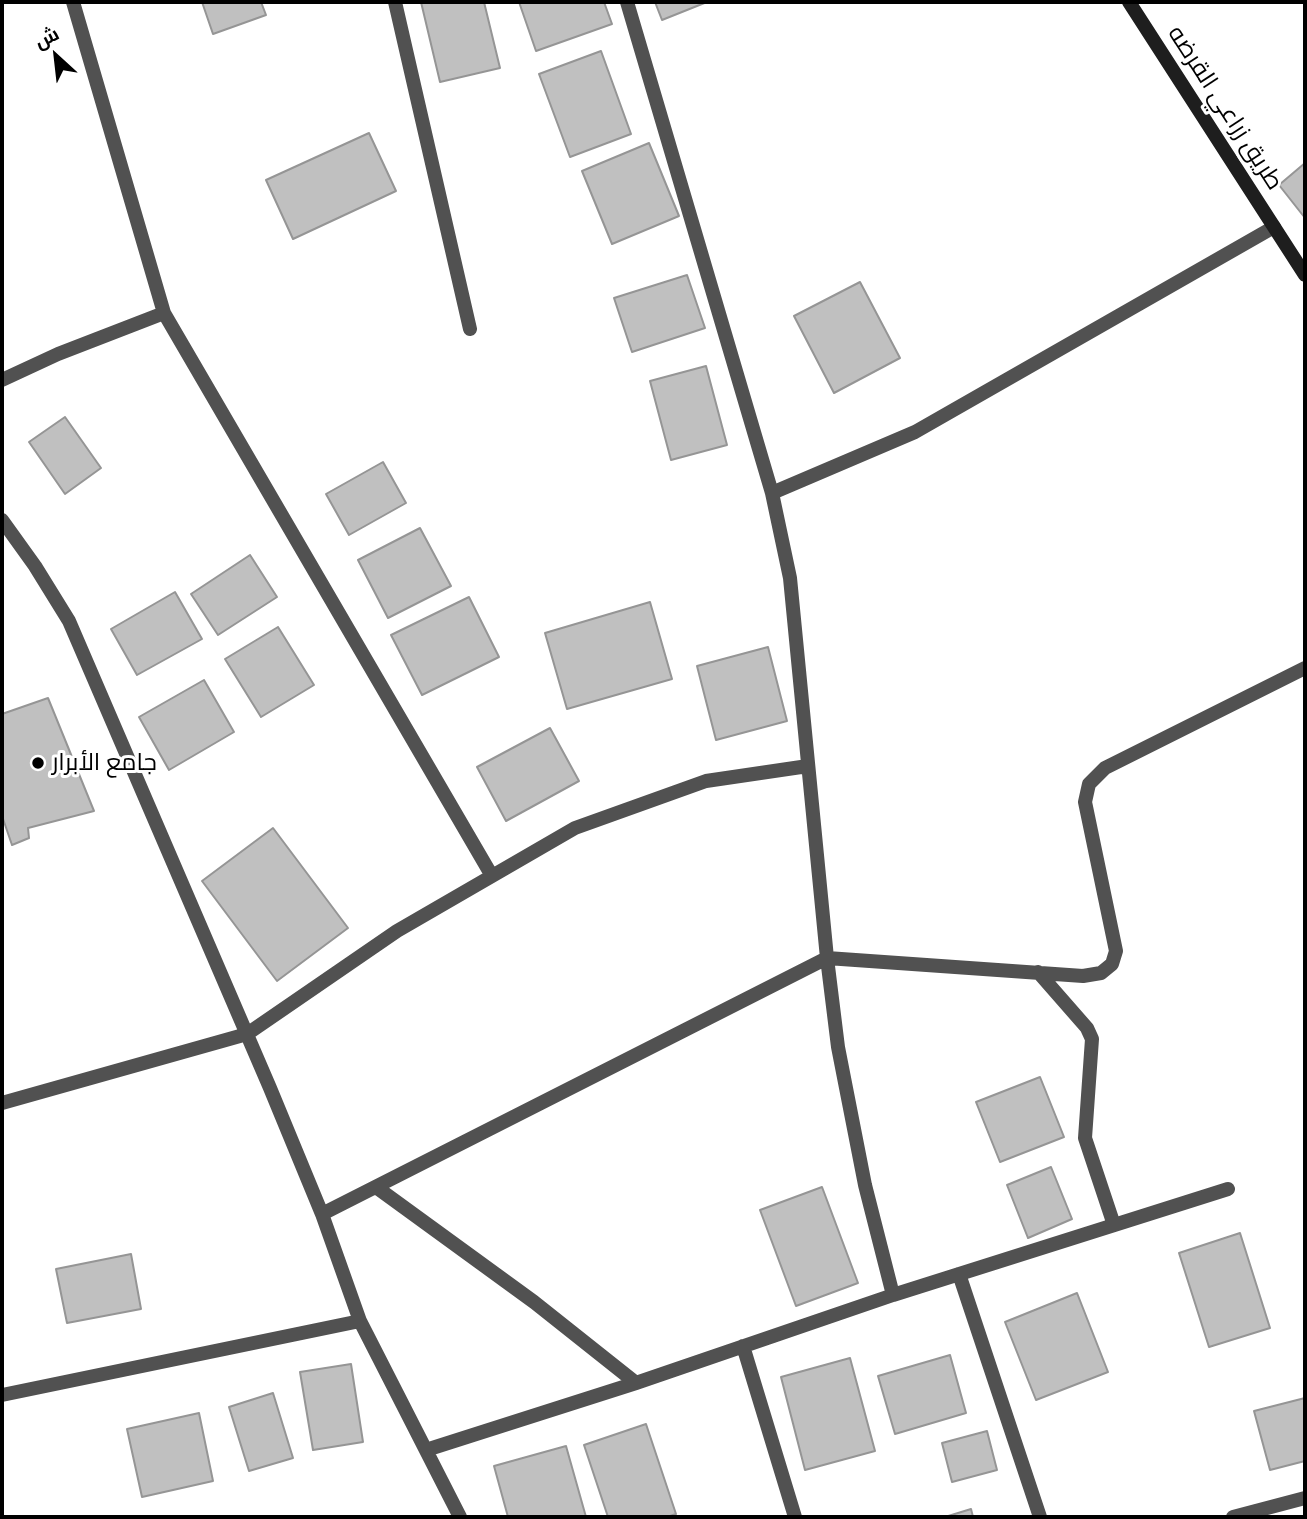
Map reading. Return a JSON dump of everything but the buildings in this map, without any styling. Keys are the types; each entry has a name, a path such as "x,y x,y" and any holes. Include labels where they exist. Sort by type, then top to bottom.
{"main road":[{"name":"طريق زراعي القرضه","path":"1129,2 1305,275"}],"street":[{"path":"74,2 164,313 492,876"},
{"path":"395,2 470,329"},
{"path":"627,2 772,492 790,578 807,766 838,1047 865,1185 893,1295"},
{"path":"772,492 915,432 1274,227"},
{"path":"2,380 58,354 164,313"},
{"path":"2,520 69,621 322,1214 360,1321 460,1517"},
{"path":"322,1214 827,958 1083,976 1101,973 1112,964 1116,951 1085,802 1090,784 1105,768 1305,668"},
{"path":"2,1103 247,1034 397,931 575,828 706,781 807,766"},
{"path":"1038,972 1087,1028 1092,1039 1085,1138 1114,1225"},
{"path":"376,1187 534,1302 636,1383"},
{"path":"426,1450 636,1383 893,1295 1228,1189"},
{"path":"959,1274 1040,1517"},
{"path":"2,1395 360,1321"},
{"path":"743,1346 795,1517"},
{"path":"1233,1517 1305,1498"}],"place":[{"name":"جامع الأبرار","path":"38,763"}]}
